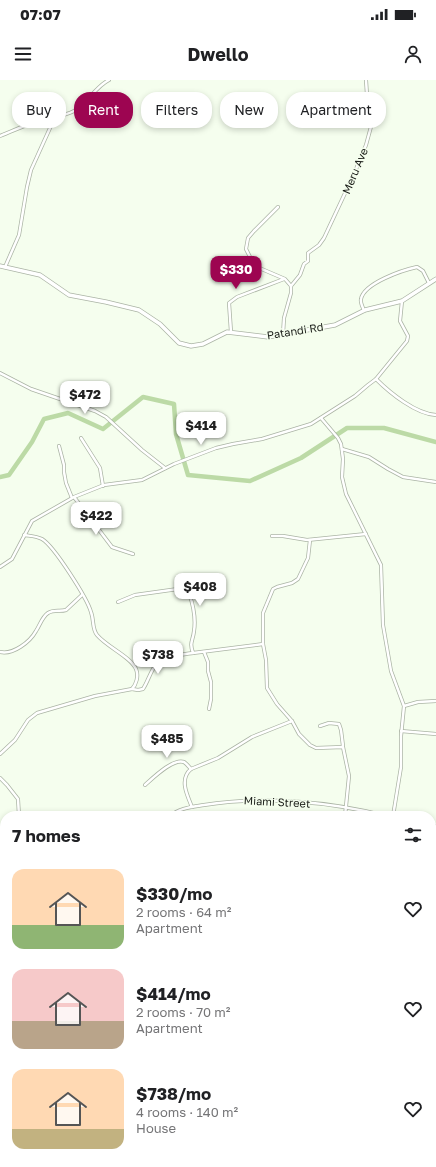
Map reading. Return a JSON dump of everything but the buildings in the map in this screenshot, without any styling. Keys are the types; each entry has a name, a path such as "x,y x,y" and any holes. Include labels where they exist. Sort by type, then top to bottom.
{"street":[{"path":"66,114 77,109 102,85 110,80"},
{"name":"Meru Ave","path":"291,286 300,275 304,264 308,261 308,253 319,245 324,238 351,182 366,145 372,118 367,95 366,80"},
{"path":"0,136 20,128"},
{"path":"5,267 19,235 31,170 50,128"},
{"path":"278,207 248,238 246,249 253,263 257,267 284,278 291,286 291,293 285,313 283,335"},
{"name":"Patandi Rd","path":"0,266 40,275 69,295 139,310 160,324 182,344 191,346 203,344 222,334 231,332 268,337 335,325 364,311 402,301 436,279"},
{"path":"364,311 361,300 362,294 370,286 379,281 417,267 423,271 429,283"},
{"path":"231,332 229,303 237,297 284,278"},
{"path":"0,567 12,559 32,521 73,498 102,486 142,480 166,468 216,448 262,439 311,424 355,396 376,379 407,341 408,336 400,321 402,301"},
{"path":"0,373 31,389 95,411 106,417 142,450 166,468"},
{"path":"376,379 397,398 428,414 436,415"},
{"path":"321,418 338,438 342,449 342,477 346,494 380,563 383,625 391,671 404,706 401,731 402,761 394,811"},
{"path":"81,438 100,468 102,486"},
{"path":"59,446 64,466 65,479 73,498 112,547 133,554"},
{"path":"342,449 369,457 403,477 436,482"},
{"path":"272,536 310,540 366,534"},
{"path":"24,535 40,539 45,542 67,569 91,612 94,629 98,636 108,646 126,658 136,670 137,677 132,689"},
{"path":"310,540 308,558 298,579 292,583 277,586 272,591 264,613 263,644 266,660 268,690 277,704 292,720 299,734 312,747 343,747"},
{"path":"118,602 135,595 182,588 186,589 193,607 194,632 190,642 193,653"},
{"path":"0,652 8,652 20,647 33,636 45,616 53,611 66,610 82,595"},
{"path":"0,754 15,740 28,720 37,713 95,696 132,689 143,689 155,667 162,661 172,657 263,644"},
{"path":"204,652 208,662 208,671 211,682 211,699 209,709"},
{"path":"404,706 418,702 436,700"},
{"path":"192,807 187,795 185,781 187,773 191,769 218,758 252,737 292,720"},
{"path":"320,726 329,723 339,724 341,730 349,776 346,811"},
{"path":"401,731 436,734"},
{"path":"145,784 168,766 179,762 185,763 191,769"},
{"path":"0,778 7,784 18,799 19,811"},
{"name":"Miami Street","path":"178,811 224,802 255,800 313,804 361,811"}],"waterway":[{"path":"0,477 9,475 32,442 44,419 68,413 103,429 143,397 174,404 176,434 188,475 250,481 301,458 347,428 384,428 436,442"}]}
